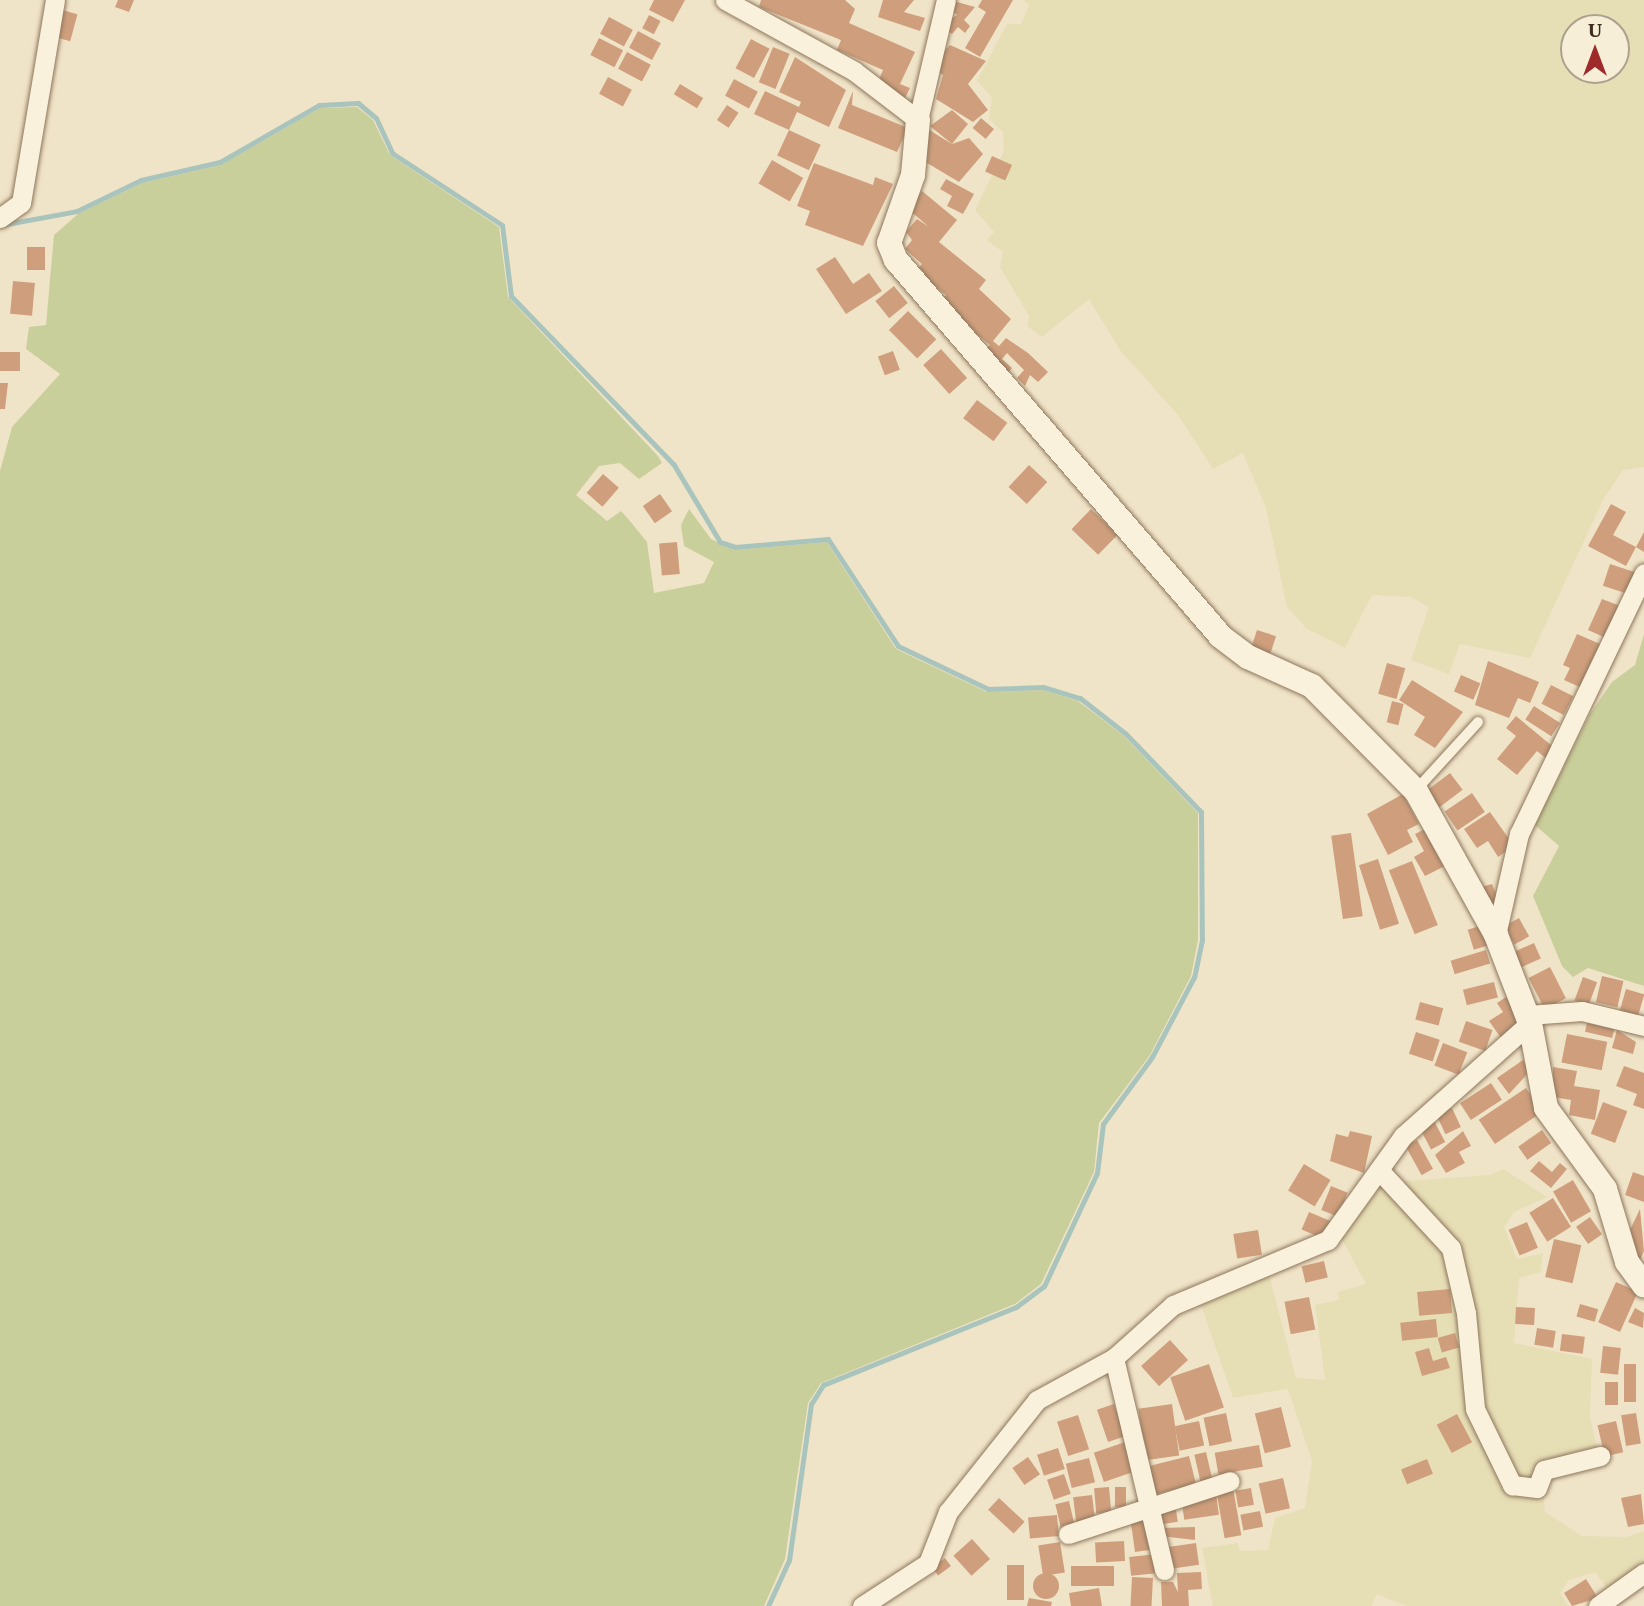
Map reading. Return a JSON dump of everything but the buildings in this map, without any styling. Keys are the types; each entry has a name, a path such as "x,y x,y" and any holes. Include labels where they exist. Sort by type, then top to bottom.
{"street":[{"path":"0,218 21,204 55,0"},
{"path":"725,0 854,71 918,120"},
{"path":"947,0 918,120 913,175 890,243 896,260 1220,636 1248,657 1312,686 1416,790 1496,935 1529,1019 1546,1108 1605,1189 1627,1262 1644,1285"},
{"path":"1496,935 1519,834 1644,573"},
{"path":"862,1606 928,1563 948,1512 1037,1400 1114,1357 1173,1305 1328,1240 1403,1136 1529,1019 1582,1011 1644,1026"},
{"path":"1379,1170 1451,1248 1466,1313 1475,1409 1512,1485 1537,1488 1544,1470 1600,1456"},
{"path":"1114,1357 1164,1570"},
{"path":"1068,1534 1148,1505 1230,1481"},
{"path":"1598,1606 1644,1573"}],"lane":[{"path":"1416,790 1478,722"}],"shaded area":[{"path":"1023,0 1644,0 1644,467 1623,470 1603,500 1530,658 1460,644 1449,674 1411,660 1429,607 1411,597 1372,595 1345,648 1307,629 1287,607 1266,508 1243,453 1213,469 1178,415 1120,350 1089,299 1042,337 1027,326 1029,316 1000,267 1003,252 987,240 994,232 975,210 1004,151 1003,132 989,119 992,97 977,81 1007,24 1021,24 1029,5"},
{"path":"1503,1169 1547,1197 1514,1212 1504,1227 1517,1259 1543,1253 1541,1272 1519,1278 1514,1343 1592,1359 1590,1418 1598,1452 1540,1467 1545,1512 1582,1536 1626,1537 1644,1531 1644,1567 1608,1590 1595,1572 1569,1580 1560,1593 1568,1606 1406,1606 1377,1594 1371,1606 1213,1606 1202,1548 1238,1543 1240,1551 1268,1550 1275,1518 1305,1508 1312,1461 1288,1389 1233,1398 1199,1299 1268,1271 1296,1378 1325,1380 1315,1305 1339,1300 1338,1292 1366,1284 1342,1239 1381,1183 1490,1175"}],"green space":[{"path":"357,107 373,120 390,155 499,227 508,297 658,456 662,463 639,479 620,463 599,466 576,495 607,521 621,511 647,542 654,593 704,583 714,562 684,546 681,525 689,509 711,539 735,550 827,542 896,649 987,692 1043,690 1078,701 1124,736 1198,813 1198,940 1191,976 1150,1055 1099,1123 1094,1172 1041,1284 1015,1304 821,1383 808,1403 785,1559 764,1606 0,1606 0,471 12,427 60,374 26,349 29,327 46,325 54,235 78,214 142,183 221,165 320,108"},
{"path":"1644,634 1644,986 1588,968 1573,977 1562,966 1533,896 1559,846 1535,825 1590,714 1612,682 1635,665"}],"waterway":[{"path":"1,225 77,211 141,180 220,162 319,105 358,103 376,118 392,153 502,225 511,296 674,465 720,542 735,547 828,539 898,646 988,689 1043,687 1080,698 1126,734 1201,812 1202,940 1194,977 1152,1057 1103,1124 1097,1173 1044,1286 1016,1307 823,1385 811,1404 789,1560 768,1606"}]}
